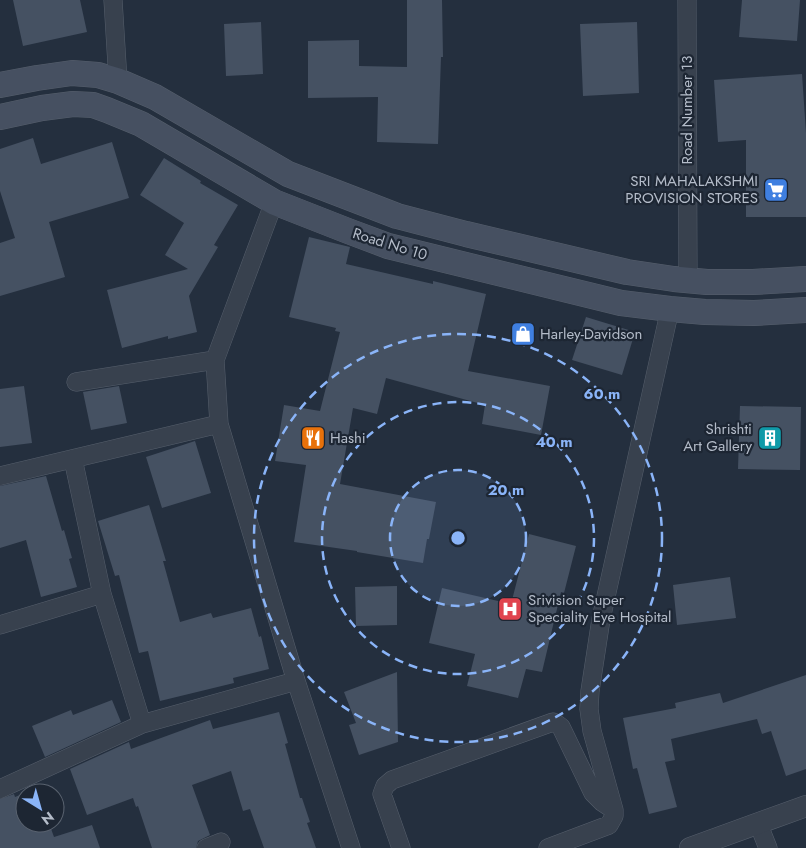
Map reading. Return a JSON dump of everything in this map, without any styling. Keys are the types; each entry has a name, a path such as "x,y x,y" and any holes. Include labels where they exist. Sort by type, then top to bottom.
{"main road":[{"name":"Road No 10","path":"0,85 72,74 98,74 155,97 288,174 397,216 628,272 707,282 806,279"},
{"name":"Road No 10","path":"0,117 42,108 73,104 93,105 141,124 274,202 388,246 622,303 705,312 754,313 806,310"}],"street":[{"path":"113,0 118,81"},
{"name":"Road Number 13","path":"687,0 688,280"},
{"path":"274,202 215,360 219,424 296,681 351,848"},
{"path":"548,848 609,825 614,816 614,810 592,731 589,709 590,691 601,619 670,309"},
{"path":"76,382 215,360"},
{"path":"0,476 219,424"},
{"path":"73,459 102,594 142,724"},
{"path":"0,625 102,594"},
{"path":"0,789 142,724 296,681"},
{"path":"401,848 382,794 385,786 392,780 553,722 561,727 594,793 602,802 614,810"},
{"path":"690,848 806,806"},
{"path":"758,823 768,848"}],"building":[{"path":"13,0 80,0 87,32 23,46"},
{"path":"407,0 442,0 443,57 441,57 438,144 377,142 378,97 308,98 308,41 359,40 359,66 407,67"},
{"path":"742,0 800,0 797,41 739,37"},
{"path":"261,22 263,74 226,76 224,24"},
{"path":"637,22 639,93 583,96 580,24"},
{"path":"802,74 806,133 806,217 746,217 746,140 718,142 714,80"},
{"path":"33,138 41,164 112,142 129,198 49,222 65,277 0,296 0,243 15,238 0,191 0,149"},
{"path":"164,158 201,181 200,183 238,205 214,245 218,247 189,296 197,332 168,339 168,336 122,348 107,290 188,269 165,255 184,223 140,195"},
{"path":"309,237 350,247 346,264 433,284 433,281 486,294 468,371 550,386 541,435 482,424 485,405 386,378 377,414 353,408 340,484 436,502 423,563 294,542 306,465 275,461 284,405 320,411 340,332 335,331 336,328 289,317"},
{"path":"586,317 635,332 622,375 572,360"},
{"path":"24,386 32,443 0,447 0,389"},
{"path":"119,386 127,423 91,430 83,392"},
{"name":"Shrishti Art Gallery","path":"740,406 801,407 800,470 738,469"},
{"path":"195,441 211,493 162,508 146,457"},
{"path":"46,476 72,558 69,559 77,587 41,597 26,540 0,548 0,486"},
{"path":"149,505 166,561 163,561 180,622 211,613 213,618 251,608 259,637 261,636 269,669 233,678 234,683 160,701 148,651 139,653 119,575 115,576 98,521"},
{"path":"529,534 576,546 564,593 561,592 542,672 526,669 518,698 467,686 475,654 429,643 442,588 511,604"},
{"path":"730,577 736,618 677,625 673,585"},
{"path":"397,586 397,625 356,626 355,587"},
{"path":"397,672 398,742 359,755 349,725 356,723 344,692"},
{"path":"806,675 806,769 786,776 771,731 762,734 757,719 671,739 675,760 665,762 677,807 649,814 637,768 633,769 623,718 676,708 675,703 720,693 723,703"},
{"path":"112,700 121,722 45,757 32,726 71,710 73,715"},
{"path":"279,712 288,743 285,744 300,798 302,798 310,822 307,823 316,848 264,848 250,809 243,811 231,771 192,785 210,835 198,841 196,848 152,848 138,806 136,807 133,798 87,815 70,769 129,742 131,749 210,720 213,729"},
{"path":"14,794 15,833 53,833 54,837 92,825 100,848 0,848 0,799"}],"place":[{"name":"SRI MAHALAKSHMI PROVISION STORES","path":"776,190"},
{"name":"Harley-Davidson","path":"523,334"},
{"name":"Hashi","path":"313,438"},
{"name":"Shrishti Art Gallery","path":"770,438"},
{"name":"Srivision Super Speciality Eye Hospital","path":"510,609"}]}
